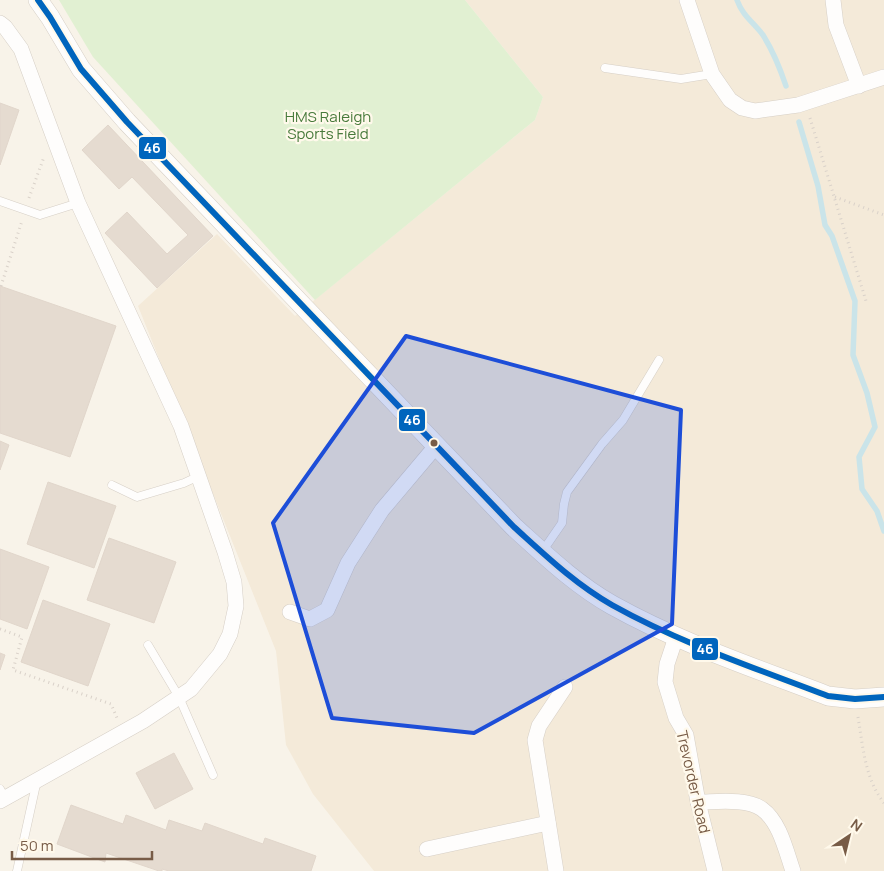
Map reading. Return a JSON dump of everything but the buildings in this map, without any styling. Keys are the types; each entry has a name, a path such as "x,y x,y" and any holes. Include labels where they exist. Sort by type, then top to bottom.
{"street":[{"path":"38,0 81,69 127,122 514,527 570,577 611,604 676,637 828,696 855,699 884,698"},
{"path":"687,0 712,74 730,100 742,108 755,111 805,103 884,77"},
{"path":"833,0 836,25 859,86"},
{"path":"0,23 21,49 78,203 181,426 232,574 236,606 230,634 220,654 211,667 191,688 124,732 37,780 2,796"},
{"path":"290,612 310,618 327,610 348,563 382,510 436,446"},
{"name":"Trevorder Road","path":"676,637 667,664 665,682 676,718 686,735 698,802 714,871"},
{"path":"556,871 535,740 539,726 565,687"},
{"path":"698,802 743,802 762,809 776,825 793,871"},
{"path":"427,849 548,823"}],"lane":[{"path":"605,68 681,79 712,74"},
{"path":"0,201 40,215 78,203"},
{"path":"542,552 562,522 567,492 602,444 623,420 659,360"},
{"path":"112,485 137,497 184,483 199,476"},
{"path":"148,645 179,697 213,775"},
{"path":"18,871 37,780"}],"path":[{"path":"805,103 866,301"},
{"path":"834,196 884,215"},
{"path":"0,628 22,637 13,670 111,704 124,732"},
{"path":"855,699 867,772 884,803"}],"highlighted area":[{"path":"406,336 681,410 672,624 474,733 332,718 273,523"}],"shaded area":[{"path":"465,0 884,0 884,871 374,871 313,794 286,745 276,651 138,306 217,234 295,316 535,120 543,97"}],"green space":[{"name":"HMS Raleigh Sports Field","path":"59,0 465,0 543,97 535,120 315,300 93,57"}],"waterway":[{"path":"737,0 745,15 767,41 786,86"},
{"path":"799,122 818,186 825,225 832,236 855,301 853,355 867,393 875,427 859,457 862,489 877,511 884,531"}],"transit line":[{"name":"46","path":"38,0 81,69 127,122 514,527 561,569 585,588 612,605 638,619 718,654 828,696 855,699 884,697"}]}
